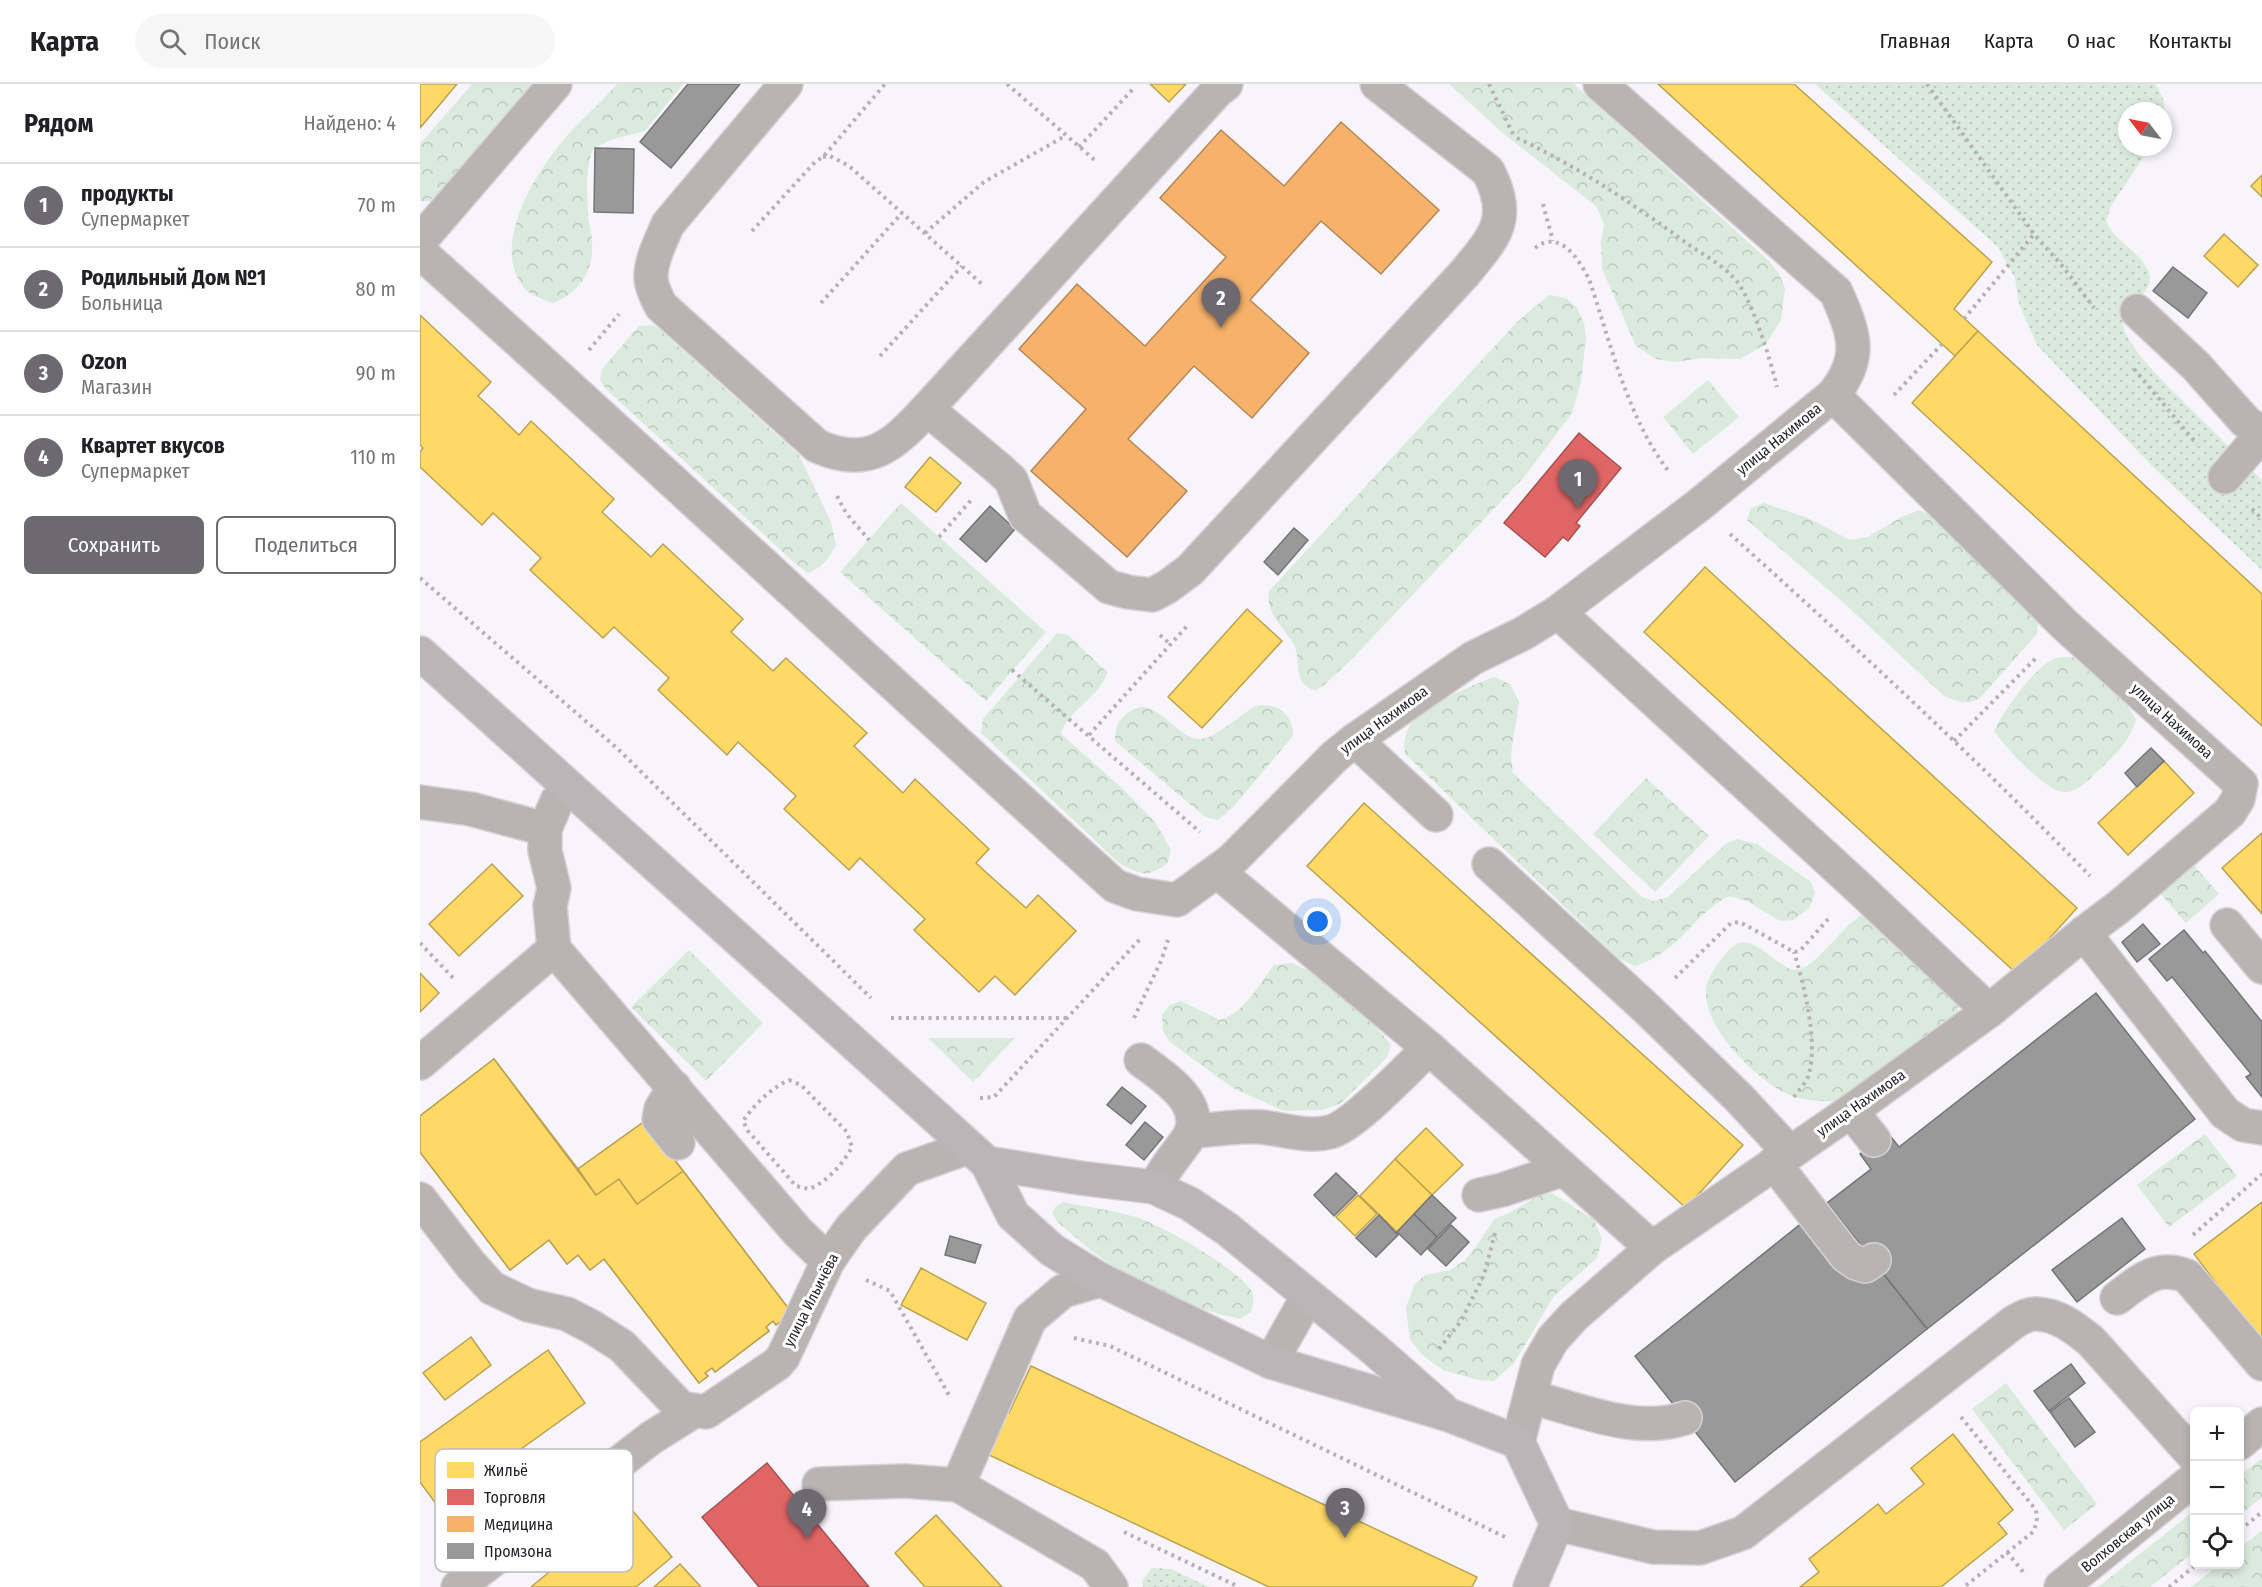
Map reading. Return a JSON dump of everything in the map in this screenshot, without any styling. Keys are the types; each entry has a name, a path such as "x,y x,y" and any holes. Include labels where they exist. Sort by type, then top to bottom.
{"main road":[{"path":"420,653 978,1155 1013,1215 1052,1250 1101,1280 1271,1362 1449,1415 1518,1442 1557,1524 1530,1587"},
{"path":"978,1155 1154,1187 1190,1204 1227,1229 1449,1415"}],"street":[{"path":"420,241 555,84"},
{"path":"786,84 668,224 657,252 651,279 661,306 817,446 847,455 870,455 909,428 1126,189 1226,84"},
{"path":"927,409 1011,480 1025,515 1109,587 1152,595 1167,587 1190,570 1464,274 1490,241 1498,222 1501,204 1496,186 1488,171 1377,84"},
{"path":"1600,84 1836,292 1851,326 1854,345 1853,362 1845,380 1833,395"},
{"path":"420,252 564,380 891,683 1115,886 1137,894 1180,898"},
{"path":"2137,311 2196,366 2245,421 2262,434 2225,477"},
{"name":"улица Нахимова","path":"1180,898 1225,866 1335,756 1355,740 1473,658 1524,633 1558,612 1699,505 1833,395 2065,625 2241,784 2238,799 2230,812 2120,906 1989,1011 1851,1111 1778,1149 1652,1248 1574,1316 1552,1339 1539,1365 1518,1442"},
{"path":"1558,612 1857,886 1989,1011"},
{"path":"1355,740 1436,815"},
{"path":"570,788 557,801 545,829 545,851 554,888 550,906 554,949 797,1231 828,1261"},
{"path":"420,802 471,809 545,829"},
{"path":"1489,864 1645,1007 1778,1149 1846,1256 1865,1266 1874,1260"},
{"path":"1225,866 1652,1248"},
{"path":"2228,925 2262,967"},
{"path":"2084,933 2225,1113 2243,1125 2262,1128"},
{"path":"420,1063 554,949"},
{"path":"1192,1132 1251,1127 1312,1133 1331,1132 1348,1124 1429,1048"},
{"path":"1141,1060 1172,1083 1183,1095 1192,1119 1192,1132 1154,1187"},
{"path":"674,1087 661,1110 659,1119 678,1143"},
{"path":"1851,1111 1874,1140"},
{"name":"улица Ильичёва","path":"633,1452 651,1438 700,1412 777,1364 783,1357 828,1261 851,1228 907,1169 978,1155"},
{"path":"1491,1193 1564,1169"},
{"path":"420,1199 471,1265 492,1288 528,1305 567,1314 592,1328 622,1346 681,1408 700,1412"},
{"path":"2117,1298 2149,1275 2175,1271 2187,1276 2262,1364"},
{"path":"958,1485 1030,1319 1063,1291 1101,1280"},
{"path":"1271,1362 1308,1296"},
{"path":"1557,1524 1653,1547 1700,1548 1743,1533 2014,1322 2034,1313 2074,1326 2091,1341 2190,1452"},
{"path":"1530,1397 1624,1421 1658,1425 1685,1419"},
{"path":"819,1484 905,1481 958,1485 1095,1565 1112,1587"},
{"name":"Волховская улица","path":"2061,1587 2190,1482"},
{"name":"улица Ильичёва","path":"458,1587 477,1572"}],"path":[{"path":"752,231 815,162 823,157 885,84"},
{"path":"1007,84 1126,189"},
{"path":"1927,84 2034,234 2088,297"},
{"path":"1079,147 1135,87"},
{"path":"925,233 984,182 1065,136"},
{"path":"1515,138 1564,161 1650,216 1734,277 1745,295 1769,355 1789,431"},
{"path":"823,157 830,156 849,166 962,265 1012,314"},
{"path":"821,303 902,213"},
{"path":"1964,319 2034,234"},
{"path":"1530,251 1541,243 1552,241 1569,250 1580,262 1589,279 1633,408 1654,453 1699,505"},
{"path":"880,356 962,265"},
{"path":"1864,426 1942,344"},
{"path":"2130,363 2198,445"},
{"path":"939,537 998,468"},
{"path":"1727,531 2027,810 2120,906"},
{"path":"420,578 618,748 874,1001"},
{"path":"1954,741 2030,664"},
{"path":"1012,670 1225,866"},
{"path":"1645,1007 1731,923 1740,922 1794,952 1800,951 1857,886"},
{"path":"973,1096 994,1097 1180,898"},
{"path":"1141,1060 1132,1041 1134,1019 1161,962 1180,898"},
{"path":"420,943 434,958"},
{"path":"1778,1149 1809,1075 1811,1042 1806,991 1794,952"},
{"path":"899,1026 891,1018 1067,1018"},
{"path":"768,1153 747,1131 744,1121 749,1112 772,1091 781,1084 794,1080 848,1132 852,1147 848,1155 819,1185 809,1189 796,1186 792,1181"},
{"path":"2175,1271 2178,1248 2262,1174"},
{"path":"1411,1382 1461,1321 1484,1275 1494,1238 1491,1193"},
{"path":"890,1291 956,1406 963,1416 980,1431"},
{"path":"1030,1319 1066,1336 1110,1346 1508,1538 1557,1524"},
{"path":"1934,1384 2036,1510 2037,1522 2033,1532 1964,1587"},
{"path":"2244,1527 2262,1512"},
{"path":"2007,1552 2024,1574"},
{"path":"1184,1560 1239,1587"},
{"path":"2169,1587 2191,1569"}],"green space":[{"path":"472,84 533,84 438,194 429,201 420,201 420,144"},
{"path":"617,84 683,84 645,131 610,140 593,149 587,181 588,217 592,241 591,261 584,279 578,286 571,293 553,303 538,298 525,289 515,272 512,254 513,234 527,194 549,159 560,144"},
{"path":"1449,84 1574,84 1769,261 1779,274 1785,288 1781,320 1766,344 1740,359 1702,358 1675,362 1656,359 1636,346 1602,269 1601,241 1604,224 1596,206 1504,134"},
{"path":"1815,84 2155,84 2163,102 2118,102 2118,156 2144,156 2111,206 2106,221 2115,235 2140,259 2149,273 2150,281 2144,294 2124,317 2123,324 2126,335 2145,361 2262,480 2262,570 2152,466 2037,345 2019,304 2015,278 1998,247"},
{"path":"1549,295 1566,298 1577,308 1584,323 1586,337 1581,382 1572,413 1524,477 1351,660 1323,686 1315,691 1308,687 1299,675 1294,645 1276,620 1270,607 1269,591 1517,322"},
{"path":"652,325 799,455 831,522 836,545 818,568 808,573 796,564 606,389 600,380 602,369 639,326"},
{"path":"1708,380 1739,417 1693,454 1663,417"},
{"path":"901,503 1046,632 986,701 840,572"},
{"path":"1764,503 1808,518 1850,540 1868,537 1901,517 1920,510 1936,518 2038,619 2037,634 1980,698 1966,702 1943,695 1845,604 1747,520 1751,508"},
{"path":"1057,633 1068,635 1107,672 1098,689 1069,718 1061,734 1124,790 1156,823 1171,850 1167,864 1154,871 1138,872 1119,863 981,733 983,719"},
{"path":"2073,657 2126,703 2136,720 2130,735 2118,752 2086,783 2067,792 2059,791 2038,778 2016,758 1994,731 2004,713 2037,671 2054,659"},
{"path":"1494,677 1510,684 1519,702 1511,754 1513,773 1642,897 1653,901 1668,897 1727,843 1737,839 1757,844 1811,882 1815,893 1809,908 1793,920 1780,921 1747,901 1729,896 1705,913 1675,943 1650,960 1635,966 1618,958 1405,754 1406,735 1415,719 1442,701"},
{"path":"1255,706 1275,707 1285,713 1291,723 1293,736 1233,807 1218,820 1204,816 1115,741 1119,722 1128,713 1138,708 1147,708 1156,712 1182,732 1200,739 1220,731"},
{"path":"1646,778 1709,836 1655,892 1593,834"},
{"path":"2192,863 2219,894 2186,923 2159,892"},
{"path":"1860,916 1870,916 1958,995 1958,1012 1836,1101 1810,1100 1787,1094 1774,1087 1747,1064 1722,1036 1713,1021 1708,1006 1706,991 1709,980 1723,957 1739,943 1755,946 1787,968 1802,969 1819,956"},
{"path":"689,950 763,1023 706,1081 631,1007"},
{"path":"1292,963 1333,987 1371,1021 1391,1045 1387,1057 1340,1104 1321,1110 1284,1111 1233,1088 1170,1042 1163,1031 1162,1015 1170,1005 1181,1001 1220,1020 1237,1011 1244,1004 1274,965"},
{"path":"928,1038 1015,1038 973,1082"},
{"path":"2205,1134 2237,1176 2169,1227 2137,1185"},
{"path":"1552,1193 1594,1220 1602,1239 1597,1258 1554,1296 1514,1363 1494,1381 1478,1380 1443,1370 1422,1355 1410,1339 1406,1308 1414,1285 1425,1275 1450,1270 1464,1261 1494,1219 1540,1195"},
{"path":"1063,1202 1108,1210 1147,1221 1197,1248 1230,1270 1251,1290 1253,1304 1251,1312 1240,1319 1217,1313 1173,1298 1131,1277 1092,1251 1059,1223 1052,1213 1056,1206"},
{"path":"2006,1383 2097,1504 2064,1530 1972,1409"},
{"path":"2262,1458 2262,1497 2244,1512 2244,1472"},
{"path":"2190,1514 2190,1555 2150,1587 2098,1587"},
{"path":"2262,1530 2262,1587 2191,1587 2214,1569 2244,1569 2244,1545"},
{"path":"1152,1568 1171,1569 1209,1587 1143,1587 1142,1581"}],"building: Жильё":[{"path":"420,84 457,84 420,128"},
{"path":"1150,84 1186,84 1169,102"},
{"path":"1658,84 1794,84 1992,262 1954,309 1978,331 1955,356"},
{"path":"2262,175 2262,197 2251,186"},
{"path":"2224,234 2258,265 2238,287 2204,256"},
{"path":"420,315 491,382 478,396 519,435 531,421 614,499 602,512 651,557 663,544 743,619 731,632 773,671 786,658 867,733 854,746 903,793 915,779 989,849 976,863 1026,908 1038,895 1076,931 1015,995 995,976 979,992 914,930 925,919 860,858 849,870 784,809 796,796 738,742 727,755 658,690 669,678 614,627 603,638 530,570 541,558 493,513 482,525 420,467 420,452 423,448 420,445"},
{"path":"1978,331 2262,594 2262,726 1912,403"},
{"path":"930,457 961,483 936,512 905,487"},
{"path":"1705,567 2077,908 2017,974 1644,632"},
{"path":"1247,609 1282,641 1202,728 1168,697"},
{"path":"2164,761 2194,793 2128,855 2098,823"},
{"path":"1364,803 1743,1145 1686,1208 1307,866"},
{"path":"2262,833 2262,914 2222,868"},
{"path":"492,864 523,896 459,956 429,924"},
{"path":"420,973 439,993 420,1012"},
{"path":"494,1059 578,1169 645,1121 792,1313 776,1325 773,1321 766,1327 769,1331 715,1372 712,1368 705,1373 708,1376 699,1383 604,1259 590,1270 578,1255 567,1264 549,1240 510,1270 420,1152 420,1116"},
{"path":"494,1059 596,1195 619,1179 637,1204 683,1171 792,1313 776,1325 773,1321 766,1327 769,1331 715,1372 712,1368 705,1373 708,1376 699,1383 604,1259 590,1270 578,1255 567,1264 549,1240 510,1270 420,1152 420,1116"},
{"path":"645,1121 683,1171 637,1204 619,1179 596,1195 578,1169"},
{"path":"1426,1128 1463,1165 1432,1195 1395,1159"},
{"path":"1395,1159 1432,1195 1397,1232 1360,1196"},
{"path":"1358,1195 1377,1214 1355,1236 1336,1217"},
{"path":"2262,1202 2262,1341 2261,1342 2194,1254"},
{"path":"921,1268 986,1303 967,1340 901,1305"},
{"path":"471,1337 491,1365 445,1400 423,1373"},
{"path":"548,1350 585,1403 521,1449 435,1449 435,1503 420,1482 420,1442"},
{"path":"1031,1366 1477,1577 1472,1587 1269,1587 989,1455 999,1434 993,1431 1003,1410 1009,1413"},
{"path":"1953,1434 2013,1510 1998,1523 2007,1534 1941,1587 1800,1587 1819,1572 1809,1559 1878,1504 1886,1514 1924,1484 1911,1468"},
{"path":"633,1511 672,1557 636,1587 531,1587 549,1572 633,1572"},
{"path":"936,1515 1002,1587 925,1587 895,1553"},
{"path":"680,1564 701,1587 654,1587"}],"building: Торговля":[{"path":"1579,433 1621,468 1576,523 1580,526 1568,541 1563,537 1545,557 1504,523"},
{"path":"767,1463 869,1587 759,1587 702,1517"}],"building: Медицина":[{"path":"1341,122 1439,210 1381,274 1321,221 1250,300 1309,353 1252,418 1194,366 1128,439 1187,491 1127,557 1031,471 1086,409 1019,349 1077,284 1145,346 1226,257 1160,198 1221,130 1284,186"}],"building: Промзона":[{"path":"688,84 740,84 671,168 640,142"},
{"path":"595,148 634,149 633,213 594,212"},
{"path":"2173,267 2207,293 2188,318 2153,291"},
{"path":"990,506 1015,529 986,562 960,539"},
{"path":"1294,528 1308,540 1278,575 1264,562"},
{"path":"2151,748 2164,761 2137,787 2125,773"},
{"path":"2143,924 2160,944 2137,962 2122,942"},
{"path":"2184,930 2203,953 2205,951 2262,1022 2262,1097 2246,1077 2251,1074 2172,977 2167,981 2149,959"},
{"path":"2096,993 2195,1119 1927,1329 1827,1203 1871,1169 1860,1154 1888,1133 1899,1147"},
{"path":"1122,1087 1146,1106 1131,1124 1107,1105"},
{"path":"1145,1122 1163,1137 1144,1160 1126,1145"},
{"path":"1336,1173 1357,1193 1334,1216 1314,1195"},
{"path":"1432,1195 1456,1218 1437,1237 1414,1214"},
{"path":"1827,1203 1927,1329 1735,1482 1635,1356"},
{"path":"1414,1214 1437,1237 1421,1255 1397,1232"},
{"path":"1379,1215 1398,1235 1376,1257 1356,1238"},
{"path":"2122,1218 2145,1249 2077,1302 2052,1270"},
{"path":"1451,1225 1469,1242 1446,1266 1428,1249"},
{"path":"950,1236 981,1245 975,1263 945,1255"},
{"path":"2071,1364 2085,1383 2049,1411 2034,1391"},
{"path":"2069,1398 2095,1432 2075,1447 2050,1412"}],"place":[{"name":"Родильный Дом №1","path":"1221,328"},
{"name":"продукты","path":"1578,509"},
{"name":"Ozon","path":"1345,1538"},
{"name":"Квартет вкусов","path":"807,1539"}]}
